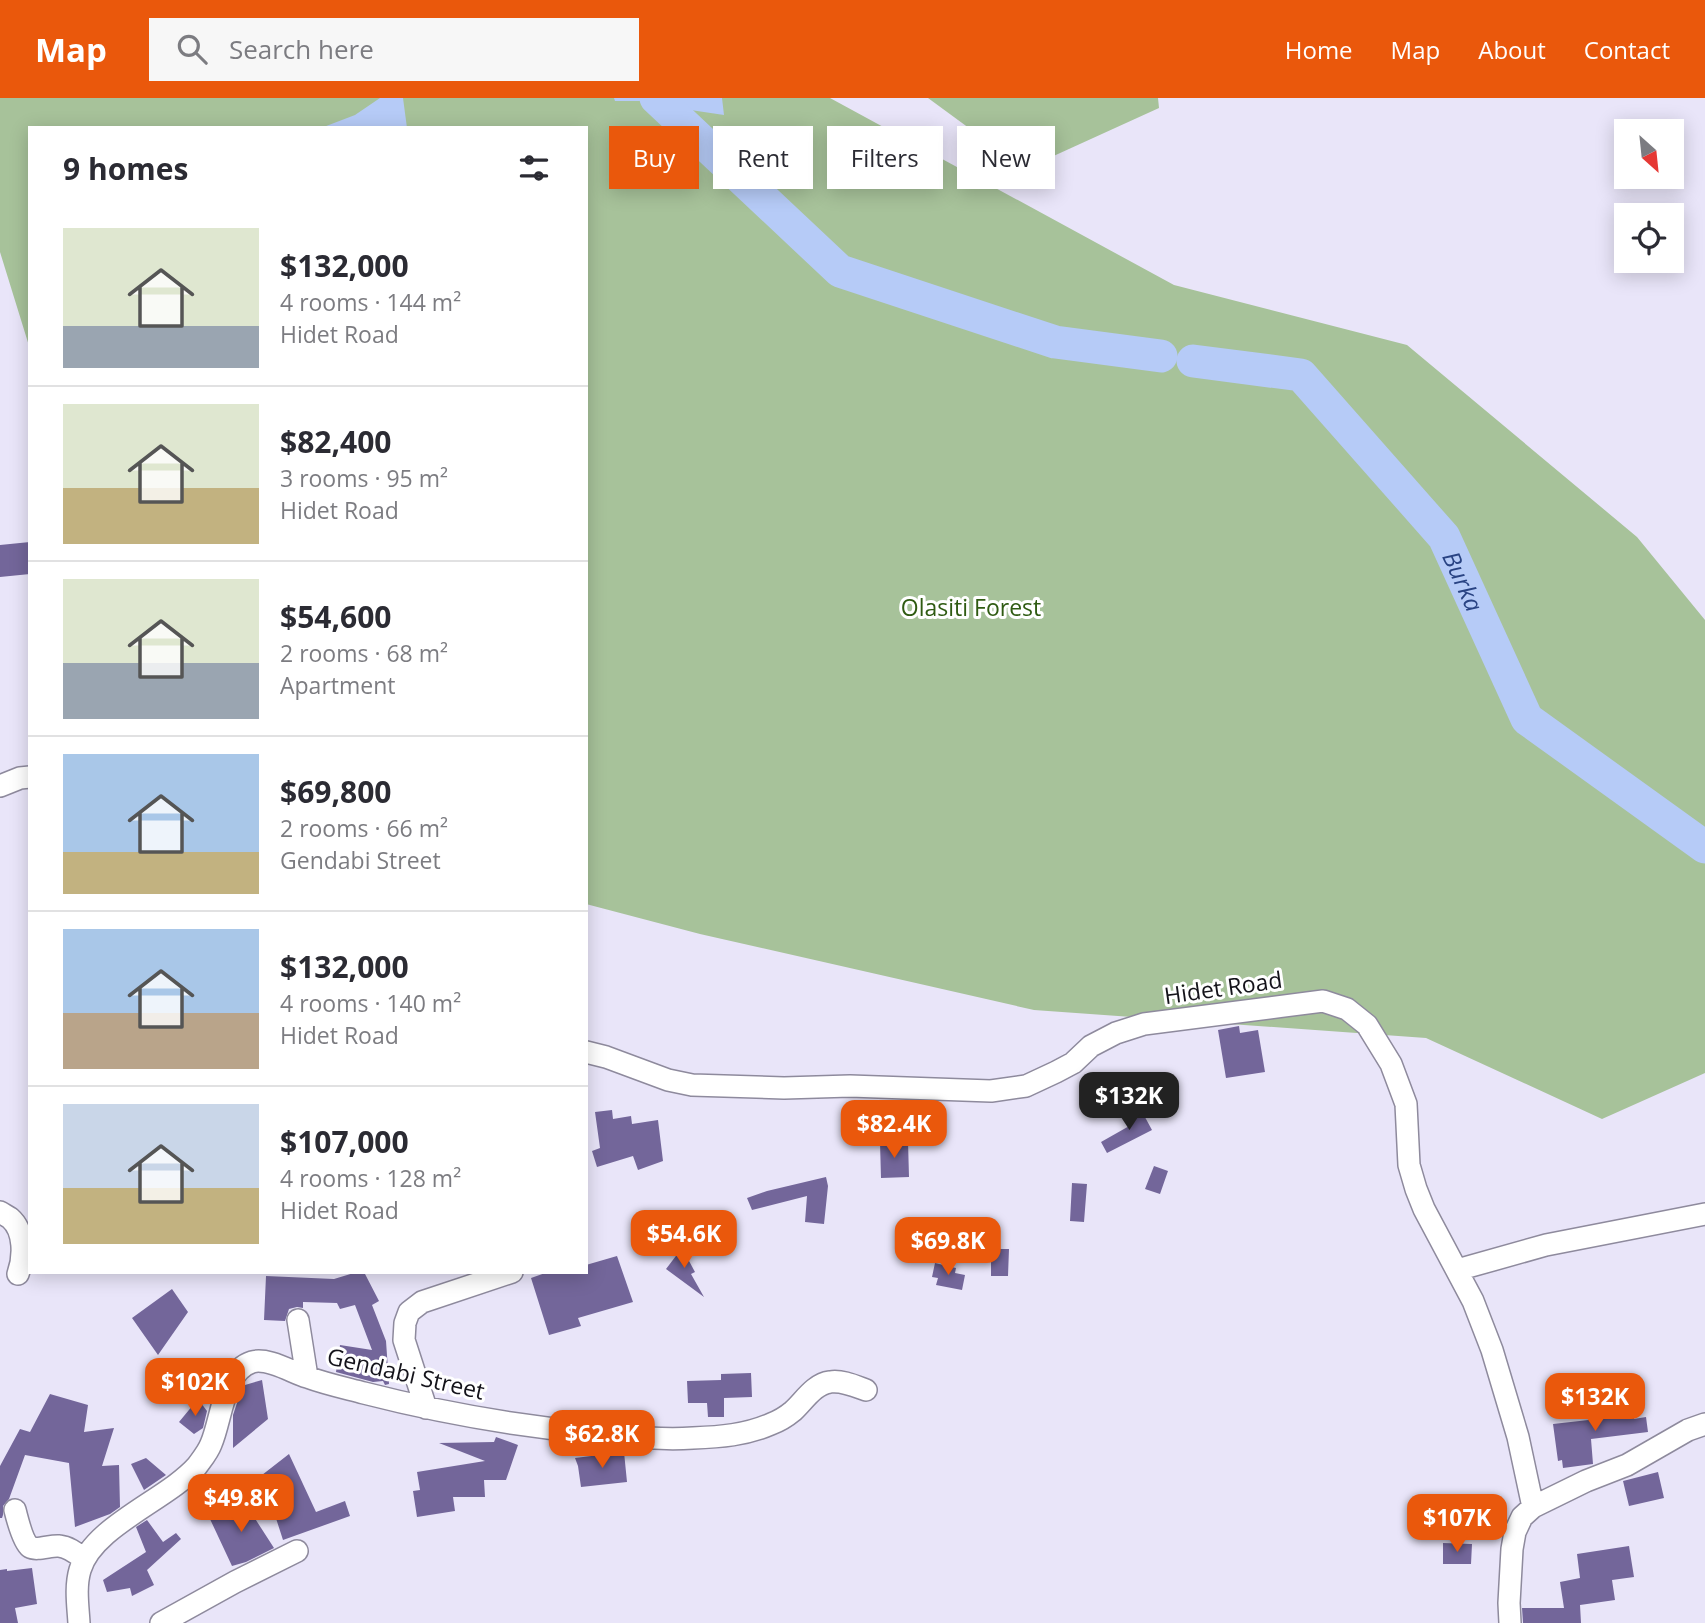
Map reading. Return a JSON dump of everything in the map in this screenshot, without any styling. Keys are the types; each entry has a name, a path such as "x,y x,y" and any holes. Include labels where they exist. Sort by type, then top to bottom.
{"street":[{"path":"0,786 28,777"},
{"name":"Hidet Road","path":"588,1052 692,1086 850,1086 991,1091 1026,1086 1073,1063 1091,1046 1116,1033 1144,1024 1323,1001 1347,1009 1367,1025 1391,1063 1406,1104 1412,1177 1424,1209 1473,1301 1492,1350 1518,1437 1532,1507"},
{"path":"0,1212 11,1218 20,1232 23,1260 18,1274"},
{"path":"1457,1269 1546,1245 1705,1214"},
{"path":"426,1408 404,1340 409,1311 422,1302 506,1274"},
{"path":"298,1320 307,1377"},
{"name":"Gendabi Street","path":"84,1559 105,1536 189,1474 197,1465 211,1444 229,1384 237,1372 248,1364 259,1361 307,1377 426,1408 575,1432 683,1439 727,1437 769,1425 791,1413 807,1396 828,1382 840,1382 866,1390"},
{"path":"1510,1623 1512,1549 1515,1532 1522,1517 1532,1507 1627,1465 1688,1430 1705,1424"},
{"path":"15,1510 30,1547 63,1546 84,1559 78,1582 79,1623"},
{"path":"162,1623 298,1551"}],"green space":[{"name":"Olasiti Forest","path":"0,98 830,98 882,126 827,126 827,189 943,189 943,159 957,167 957,189 997,189 1174,285 1407,345 1637,537 1705,620 1705,1073 1602,1119 1426,1038 1034,1010 700,934 588,905 588,126 28,126 28,343 0,252"},
{"path":"928,98 1158,98 1159,108 1055,155 1055,126 966,126"}],"water":[{"path":"380,98 403,98 407,126 326,126 355,115"},
{"path":"614,98 722,98 724,115 677,108 664,101 615,101"}],"building":[{"path":"28,542 28,574 0,577 0,545"},
{"path":"1239,1026 1240,1033 1258,1030 1265,1072 1226,1078 1218,1030"},
{"path":"1140,1108 1152,1130 1107,1153 1101,1142 1131,1125 1126,1116"},
{"path":"612,1110 613,1119 631,1116 632,1124 658,1120 663,1161 638,1170 633,1156 597,1167 592,1151 600,1148 595,1112"},
{"path":"908,1141 909,1177 881,1178 880,1142"},
{"path":"1154,1166 1168,1171 1160,1194 1145,1189"},
{"path":"826,1177 828,1186 824,1224 805,1222 807,1196 752,1210 747,1198 767,1191"},
{"path":"1072,1183 1087,1184 1084,1222 1070,1221"},
{"path":"682,1248 695,1272 691,1274 704,1297 666,1269"},
{"path":"991,1249 1009,1249 1008,1276 991,1276"},
{"path":"617,1256 633,1302 578,1318 581,1326 549,1335 531,1278 542,1274 588,1274 588,1264"},
{"path":"935,1263 956,1268 955,1273 965,1275 962,1290 936,1285 938,1278 932,1277"},
{"path":"350,1274 365,1274 379,1301 372,1305 386,1341 389,1384 336,1372 340,1345 372,1350 355,1305 340,1309 337,1303 303,1302 303,1308 289,1309 285,1321 264,1320 266,1276 334,1279"},
{"path":"172,1289 188,1312 158,1355 132,1318"},
{"path":"751,1373 752,1397 724,1398 724,1417 708,1417 707,1403 688,1403 687,1381 721,1380 721,1374"},
{"path":"262,1380 268,1419 233,1448 233,1415 241,1391 245,1385"},
{"path":"50,1394 88,1405 84,1432 114,1428 102,1466 119,1465 120,1507 110,1514 75,1527 69,1463 25,1455 0,1518 0,1466 20,1429 30,1432"},
{"path":"1632,1397 1634,1419 1646,1417 1648,1432 1591,1439 1593,1464 1563,1468 1562,1460 1558,1461 1553,1424 1615,1417 1613,1399"},
{"path":"198,1399 207,1411 203,1428 194,1434 179,1422"},
{"path":"496,1437 518,1445 506,1480 484,1480 485,1497 453,1497 455,1511 417,1517 413,1491 420,1490 417,1472 485,1461 439,1443 494,1442"},
{"path":"624,1452 627,1482 581,1487 575,1458"},
{"path":"289,1454 316,1512 345,1501 350,1516 283,1540 262,1475"},
{"path":"146,1458 166,1475 144,1490 131,1464"},
{"path":"1658,1472 1664,1498 1629,1506 1623,1481"},
{"path":"243,1500 274,1548 232,1566 210,1519"},
{"path":"147,1520 163,1542 176,1533 181,1539 147,1570 154,1585 132,1596 130,1588 107,1592 103,1580 146,1552 136,1527"},
{"path":"1443,1543 1472,1544 1471,1564 1443,1564"},
{"path":"1629,1546 1634,1577 1612,1580 1615,1600 1580,1605 1581,1623 1523,1623 1522,1608 1564,1608 1560,1582 1580,1578 1577,1554"},
{"path":"32,1568 37,1604 15,1608 18,1623 0,1623 0,1570"}],"waterway":[{"path":"656,98 840,271 1055,342 1161,356"},
{"name":"Burka","path":"1193,361 1301,375 1444,537 1527,719 1705,847"}]}
